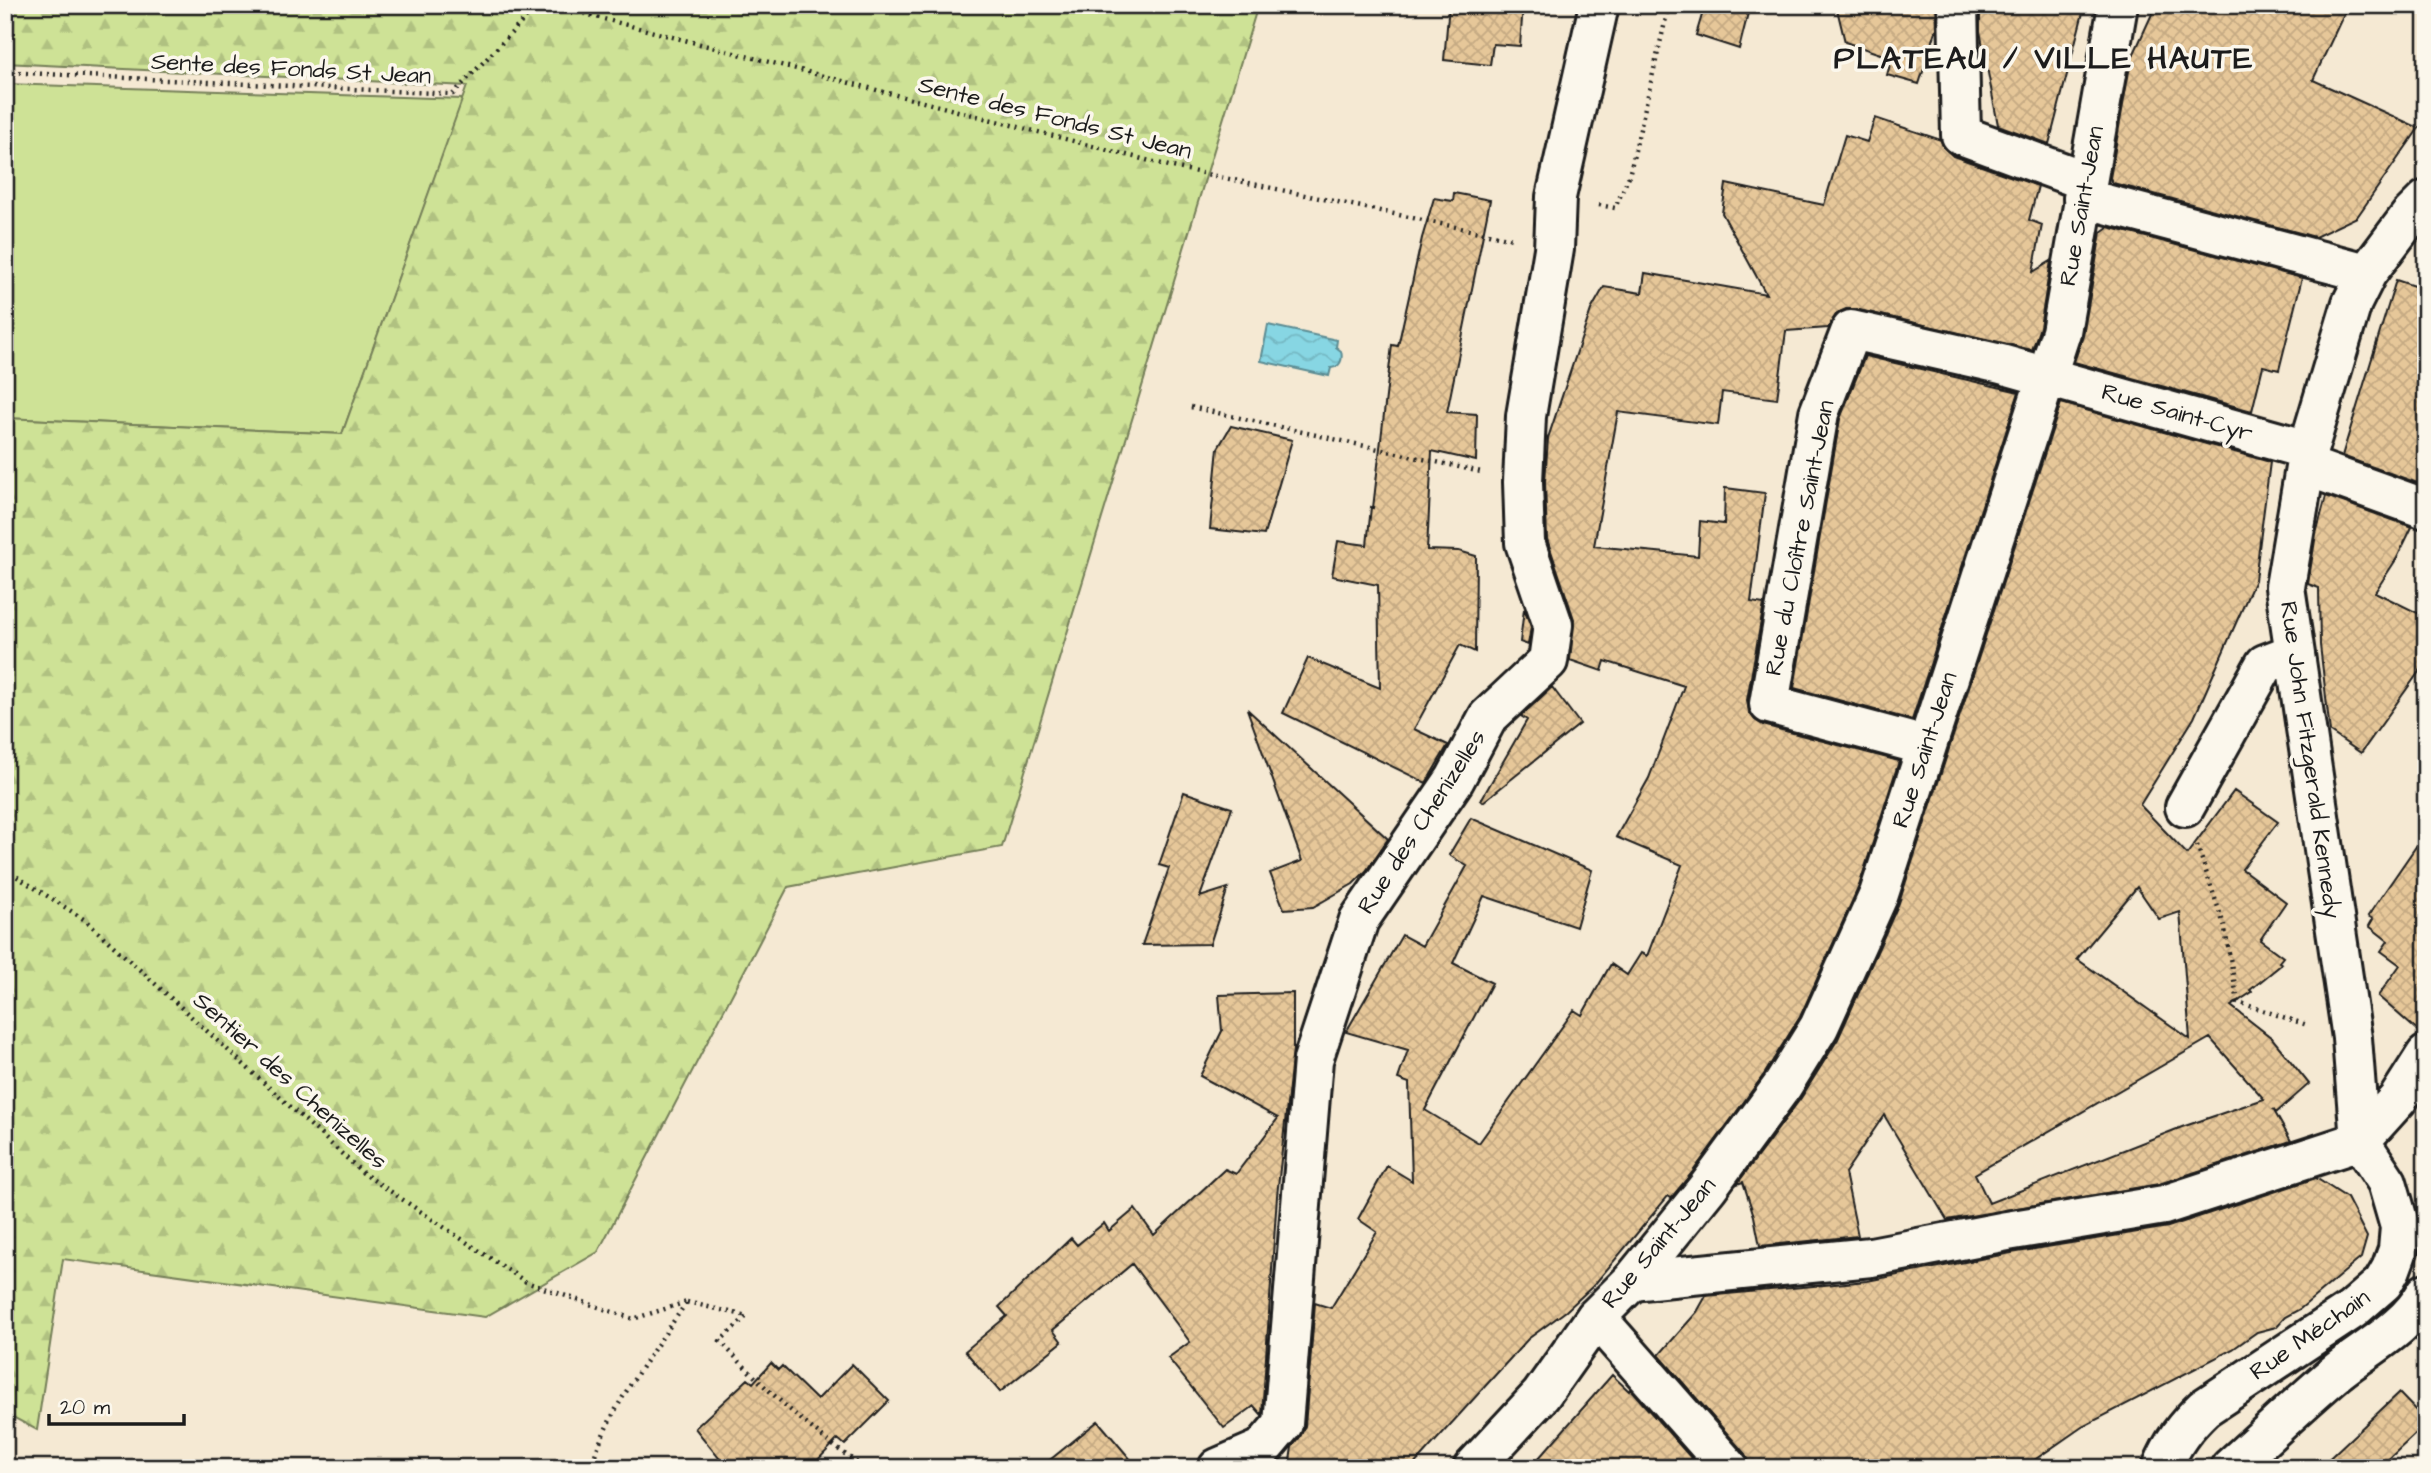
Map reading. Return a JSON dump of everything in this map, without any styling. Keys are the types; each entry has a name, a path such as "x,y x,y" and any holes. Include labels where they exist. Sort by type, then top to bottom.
{"street":[{"name":"Rue des Chenizelles","path":"1218,1468 1262,1449 1283,1424 1313,1060 1359,920 1455,779 1488,717 1548,661 1553,625 1525,543 1523,482 1526,416 1554,249 1556,197 1599,5"},
{"path":"1958,5 1961,135 2085,190 2367,273"},
{"name":"Rue Saint-Jean","path":"1474,1468 1541,1395 1596,1317 1632,1280 1709,1187 1783,1085 1819,1027 1879,894 2061,332 2118,5"},
{"name":"Rue John Fitzgerald Kennedy","path":"2360,1141 2352,1038 2285,587 2307,458 2352,303 2367,273 2410,216 2426,200"},
{"name":"Rue du Cloître Saint-Jean","path":"1926,746 1769,704 1819,413 1851,330 2047,376"},
{"name":"Rue Saint-Cyr","path":"2047,376 2307,458 2426,509"},
{"path":"2185,807 2265,664 2294,653"},
{"path":"1632,1280 1871,1258 2007,1231 2164,1205 2360,1141 2398,1099 2426,1055"},
{"name":"Rue Méchain","path":"2162,1468 2170,1447 2186,1425 2204,1408 2353,1310 2383,1283 2398,1250 2400,1227 2387,1182 2360,1141"},
{"path":"2230,1468 2338,1371 2401,1324 2419,1306 2426,1293"},
{"path":"1596,1317 1729,1468"}],"path":[{"name":"Sente des Fonds St Jean","path":"5,72 453,94 538,5"},
{"name":"Sente des Fonds St Jean","path":"550,5 1173,167 1554,249"},
{"path":"1629,176 1669,5"},
{"path":"1191,407 1523,482"},
{"path":"2185,807 2224,925 2238,1002 2352,1038"},
{"name":"Sentier des Chenizelles","path":"5,869 85,920 363,1173 526,1282 633,1319 687,1302"},
{"path":"591,1468 596,1447 635,1378 687,1302 747,1316 720,1341 774,1395 844,1454 865,1468"}],"green space":[{"path":"5,5 1258,5 1002,847 788,887 598,1252 485,1317 63,1259 37,1430 5,1413 5,418 342,434 467,86 5,63"},
{"path":"5,84 463,99 342,434 5,418"}],"water":[{"path":"1268,325 1337,340 1336,347 1342,354 1340,362 1331,368 1329,376 1261,361"}],"building":[{"path":"1449,5 1523,5 1520,46 1493,44 1490,65 1444,60"},
{"path":"1705,5 1750,5 1739,49 1696,35"},
{"path":"1836,5 1936,5 1937,28 1919,84 1887,75 1892,58 1845,42"},
{"path":"1980,5 2085,5 2049,144 1998,125 1980,31"},
{"path":"2156,5 2348,5 2313,80 2419,128 2357,217 2315,237 2113,183 2110,178 2131,60"},
{"path":"1875,118 1941,140 1944,148 1953,156 2038,186 2029,220 2042,225 2033,272 2051,261 2040,327 2032,350 1855,309 1837,313 1828,328 1786,331 1777,399 1722,392 1718,425 1618,412 1594,546 1698,556 1700,521 1724,524 1725,488 1765,493 1751,602 1764,604 1747,700 1749,712 1763,725 1899,761 1859,886 1800,1017 1765,1073 1691,1174 1671,1198 1668,1196 1594,1285 1566,1311 1528,1339 1411,1468 1289,1468 1292,1447 1305,1426 1315,1303 1331,1308 1377,1232 1358,1219 1387,1166 1412,1181 1409,1083 1398,1079 1408,1050 1346,1032 1402,935 1422,946 1467,866 1449,855 1471,818 1592,870 1576,927 1484,896 1453,963 1492,983 1425,1110 1479,1143 1574,1010 1582,1015 1611,964 1627,975 1641,953 1647,956 1682,865 1616,837 1649,778 1684,686 1605,661 1602,671 1570,660 1574,619 1547,539 1545,482 1548,438 1591,310 1604,287 1642,293 1645,273 1766,294 1722,213 1726,184 1824,205 1845,135 1867,142"},
{"path":"1454,193 1490,200 1447,412 1477,414 1476,461 1432,451 1427,550 1459,551 1476,556 1475,652 1460,645 1414,729 1448,745 1426,783 1283,713 1308,658 1380,688 1378,585 1332,576 1338,541 1367,545 1392,345 1398,346 1422,238 1434,198 1453,201"},
{"path":"2108,227 2302,278 2279,370 2263,366 2252,411 2074,362 2083,336 2101,232"},
{"path":"2396,280 2426,290 2426,486 2342,456"},
{"path":"1865,356 2019,392 1912,720 1794,688 1840,419"},
{"path":"2061,403 2270,462 2255,580 2194,718 2140,805 2187,854 2234,791 2278,822 2242,869 2286,902 2260,940 2283,957 2279,962 2282,964 2250,990 2252,992 2231,1006 2272,1038 2309,1084 2276,1113 2273,1109 2291,1141 2159,1184 1947,1220 1884,1115 1845,1173 1858,1236 1760,1246 1743,1182 1737,1184 1801,1098 1838,1039 1899,903","holes":["2137,887 2159,919 2180,912 2190,1039 2077,959","2210,1038 2264,1099 2182,1127 1989,1203 1975,1174"]},
{"path":"1231,426 1292,440 1264,535 1210,529 1218,448"},
{"path":"2326,496 2412,527 2397,558 2375,592 2426,617 2426,662 2361,753 2330,732 2320,645 2319,588 2308,584 2316,534"},
{"path":"1524,609 1531,627 1528,645 1520,642"},
{"path":"1552,687 1580,724 1483,802 1481,800 1527,720 1521,716"},
{"path":"1247,709 1388,839 1366,871 1353,884 1313,907 1284,909 1270,873 1302,861"},
{"path":"1184,792 1232,808 1200,897 1228,888 1210,944 1142,945 1169,868 1159,865"},
{"path":"2426,832 2426,1033 2421,1034 2378,996 2400,965 2381,951 2388,941 2369,926 2373,919 2368,916"},
{"path":"1293,993 1293,1049 1277,1196 1262,1415 1254,1406 1224,1428 1168,1358 1190,1342 1132,1264 1053,1330 1062,1342 1000,1392 965,1351 1007,1316 999,1307 1071,1238 1077,1245 1104,1223 1109,1231 1135,1209 1154,1235 1225,1169 1236,1174 1278,1118 1200,1076 1222,1031 1219,995"},
{"path":"2316,1178 2347,1198 2367,1237 2361,1258 2276,1327 2257,1332 2233,1349 2082,1427 2023,1468 1750,1468 1745,1454 1659,1355 1697,1312 1706,1296 1867,1281 2011,1253 2168,1227"},
{"path":"771,1363 778,1370 782,1366 817,1400 852,1364 889,1401 845,1445 838,1439 810,1468 727,1468 695,1428 748,1379 753,1383"},
{"path":"1612,1375 1629,1391 1630,1389 1700,1468 1530,1468"},
{"path":"2399,1393 2426,1424 2379,1468 2319,1468"},
{"path":"1098,1421 1138,1468 1040,1468"}],"district":[{"name":"PLATEAU / VILLE HAUTE","path":"2044,58"}]}
